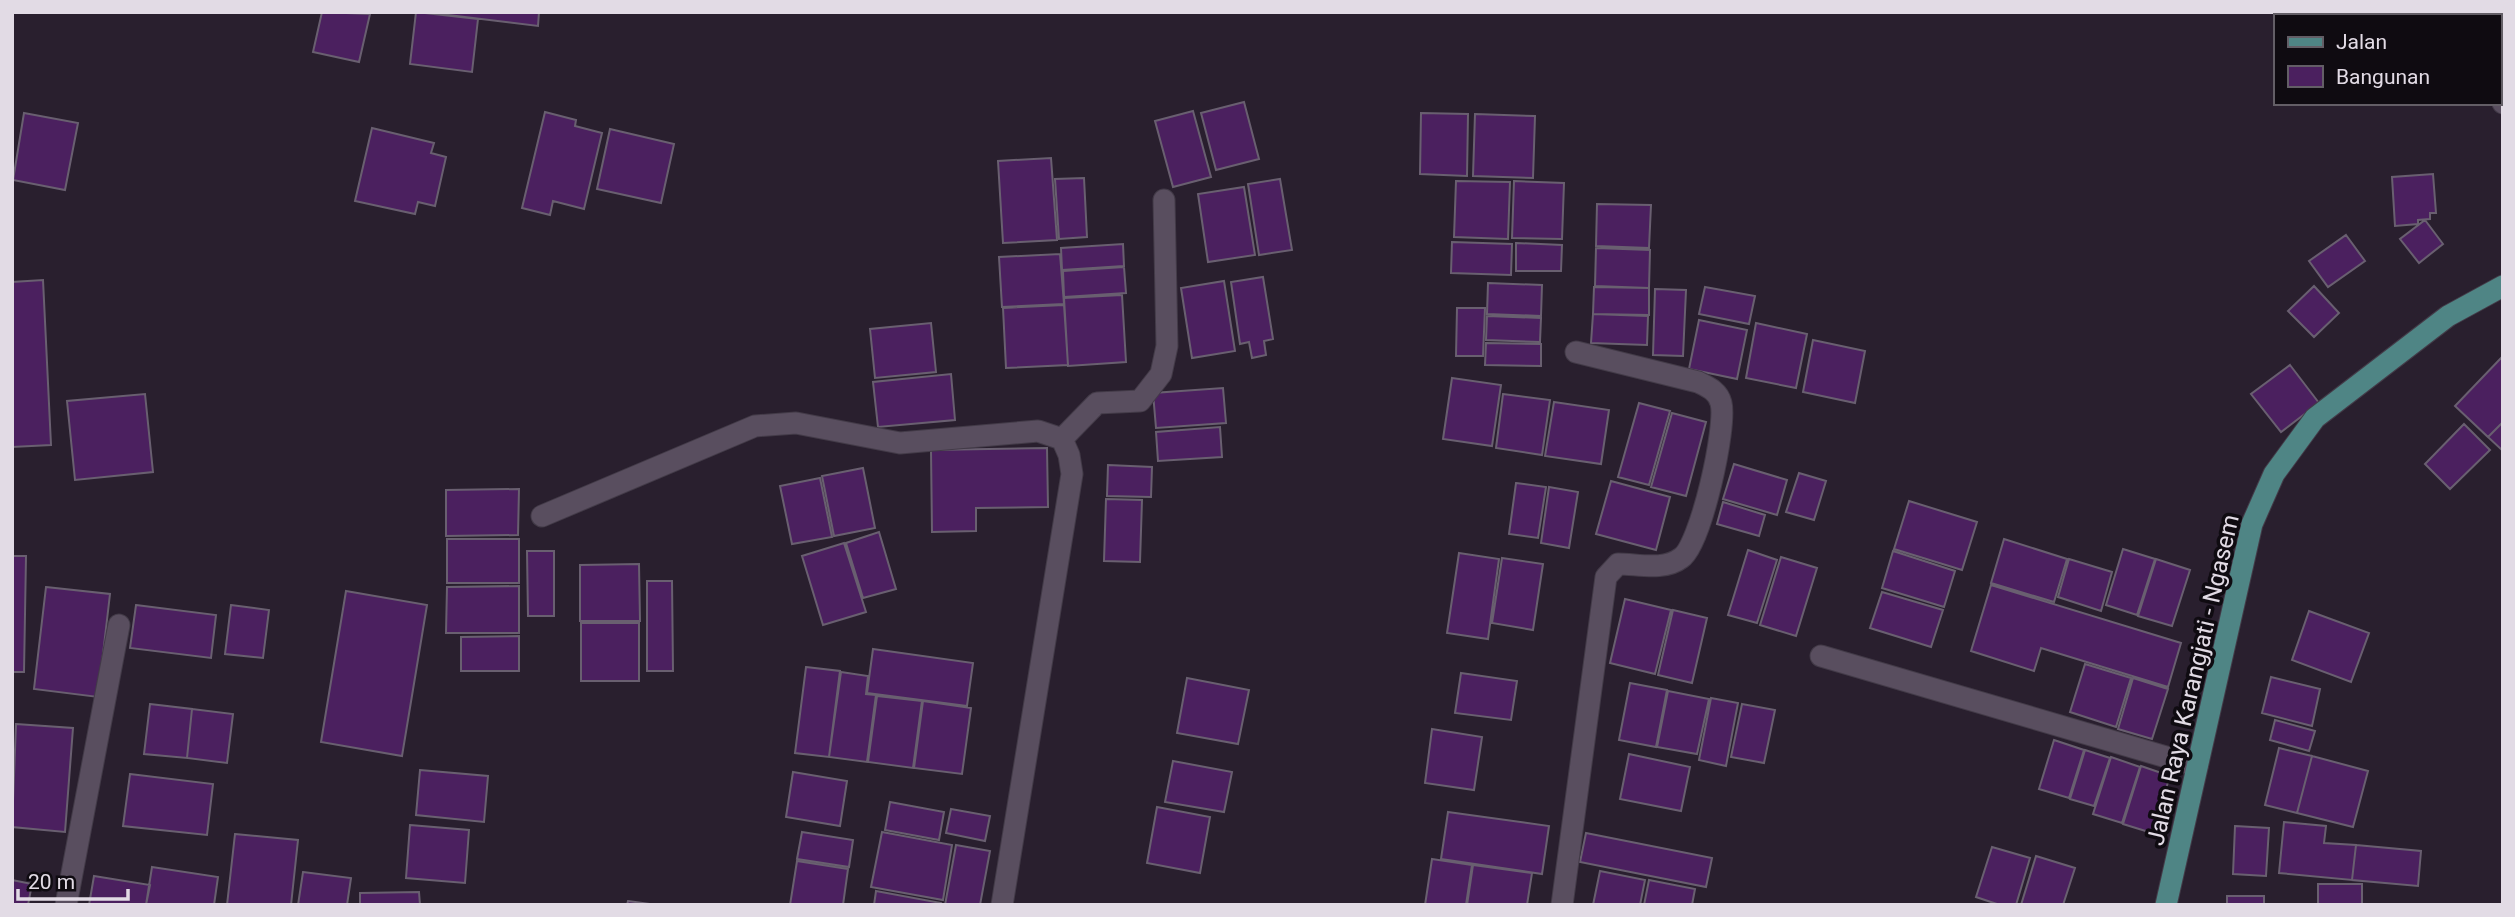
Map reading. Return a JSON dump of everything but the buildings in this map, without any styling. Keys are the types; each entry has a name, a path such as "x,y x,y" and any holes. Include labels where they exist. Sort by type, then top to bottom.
{"main road":[{"name":"Jalan Raya Karangjati - Ngasem","path":"2166,905 2178,865 2197,766 2252,524 2274,474 2315,418 2448,316 2503,286"}],"street":[{"path":"1062,439 1097,403 1140,401 1161,374 1167,346 1164,200"},
{"path":"1562,905 1606,577 1618,564 1668,565 1684,557 1700,527 1722,418 1721,401 1714,390 1698,382 1576,352"},
{"path":"542,516 755,426 796,423 900,443 1038,431 1062,439 1069,455 1072,474 1002,905"},
{"path":"66,905 119,625"},
{"path":"1821,656 2197,766"}]}
